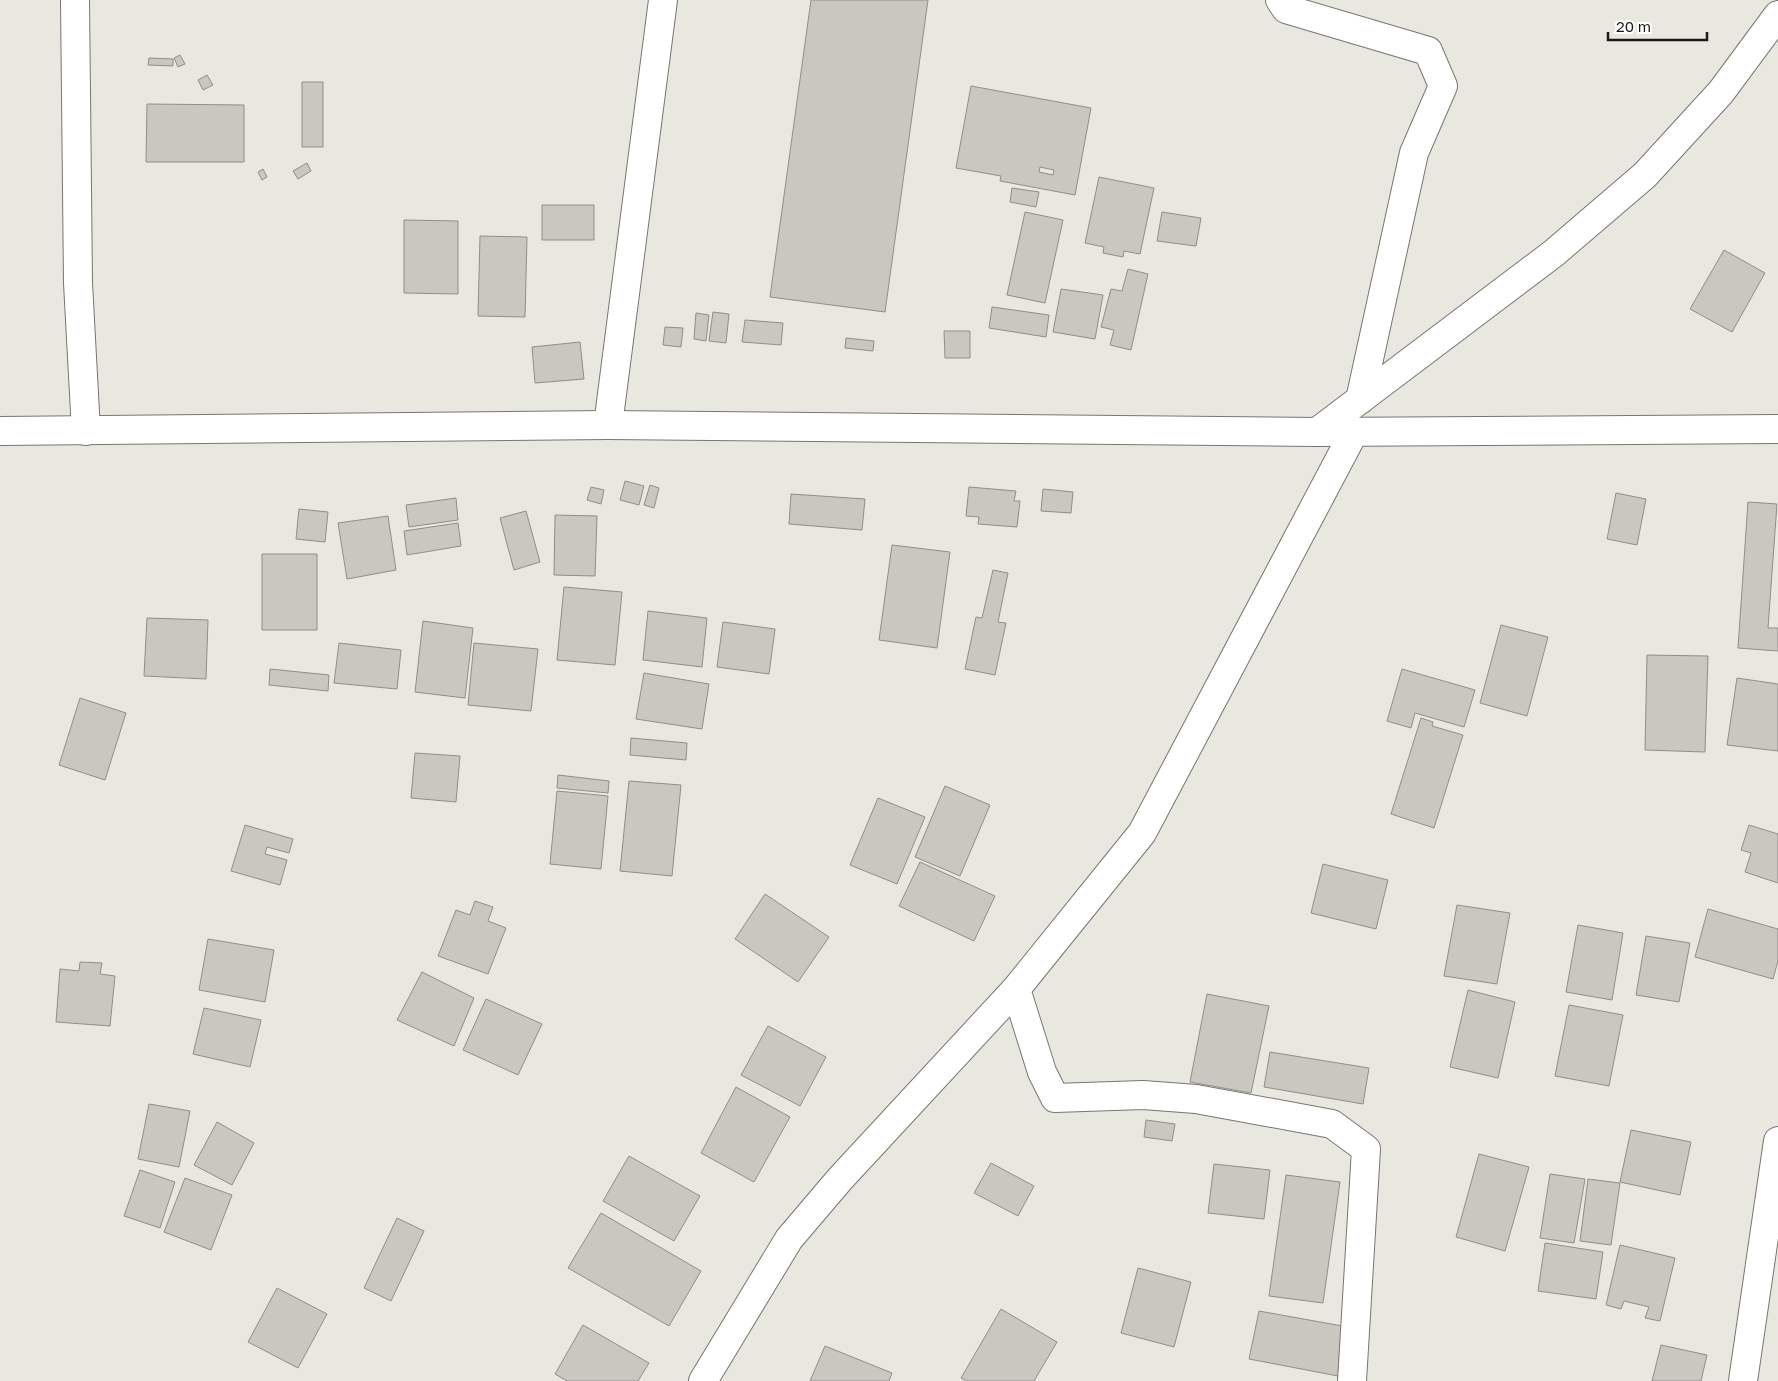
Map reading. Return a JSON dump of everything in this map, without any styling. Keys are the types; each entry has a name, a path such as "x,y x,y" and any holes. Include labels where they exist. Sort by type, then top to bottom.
{"street":[{"path":"75,0 78,283 86,431"},
{"path":"608,424 662,0"},
{"path":"1280,0 1286,9 1428,51 1443,86 1414,153 1360,400"},
{"path":"1317,432 1554,254 1645,175 1721,92 1778,15"},
{"path":"0,431 608,424 1317,432 1778,429"},
{"path":"704,1381 789,1239 840,1179 1016,989 1142,833 1354,432"},
{"path":"1016,989 1042,1072 1055,1098 1144,1095 1196,1099 1332,1124 1366,1149 1352,1381"},
{"path":"1743,1381 1778,1140"}],"building":[{"path":"811,0 928,0 885,312 770,297"},
{"path":"180,55 185,64 178,67 174,58"},
{"path":"149,58 173,59 173,66 148,65"},
{"path":"207,75 213,85 203,90 198,80"},
{"path":"302,82 323,82 323,147 302,147"},
{"path":"971,86 1091,108 1075,195 1000,181 1001,176 956,168","holes":["1040,167 1054,170 1053,175 1039,172"]},
{"path":"147,104 244,105 244,162 146,162"},
{"path":"307,163 311,171 298,179 293,171"},
{"path":"263,169 267,177 262,180 258,172"},
{"path":"1099,177 1154,188 1140,254 1124,251 1123,257 1103,253 1104,247 1085,243"},
{"path":"1012,188 1039,192 1036,207 1010,202"},
{"path":"542,205 594,205 594,240 542,240"},
{"path":"1025,212 1063,220 1045,303 1007,295"},
{"path":"1162,212 1201,218 1196,246 1157,241"},
{"path":"404,220 458,221 458,294 404,293"},
{"path":"480,236 527,237 525,317 478,316"},
{"path":"1724,250 1765,273 1732,332 1690,309"},
{"path":"1128,269 1148,274 1131,350 1110,345 1114,330 1101,327 1111,289 1122,291"},
{"path":"1061,289 1103,295 1095,339 1053,332"},
{"path":"992,307 1049,315 1046,337 989,328"},
{"path":"713,312 729,314 726,343 709,341"},
{"path":"696,313 709,315 706,341 694,339"},
{"path":"745,320 783,323 781,345 742,342"},
{"path":"665,327 683,328 681,347 663,345"},
{"path":"944,331 970,331 970,358 945,358"},
{"path":"846,338 874,341 873,351 845,348"},
{"path":"580,342 584,379 535,383 532,347"},
{"path":"625,481 644,486 639,505 620,500"},
{"path":"650,485 659,488 654,508 644,505"},
{"path":"591,487 604,490 601,504 587,500"},
{"path":"969,487 1016,491 1014,501 1020,501 1017,527 978,524 979,517 966,516"},
{"path":"1043,489 1073,492 1071,513 1041,511"},
{"path":"1616,493 1646,499 1637,545 1607,539"},
{"path":"791,494 865,499 862,530 789,524"},
{"path":"456,498 458,520 409,527 406,505"},
{"path":"1748,502 1777,504 1768,628 1778,628 1778,651 1738,648"},
{"path":"299,509 328,512 325,542 296,539"},
{"path":"526,511 540,562 514,570 500,518"},
{"path":"555,515 597,516 595,576 554,575"},
{"path":"388,516 396,570 347,579 338,523"},
{"path":"458,523 461,546 407,555 404,531"},
{"path":"892,545 950,552 937,648 879,640"},
{"path":"262,554 317,554 317,630 262,630"},
{"path":"993,570 1008,573 998,622 1006,623 995,675 965,669 976,617 982,618"},
{"path":"564,587 622,592 615,665 557,660"},
{"path":"648,611 707,618 702,667 643,660"},
{"path":"147,618 208,620 206,679 144,676"},
{"path":"423,621 473,628 465,698 415,692"},
{"path":"723,622 775,629 769,674 717,667"},
{"path":"1501,625 1548,637 1527,716 1480,703"},
{"path":"339,643 401,650 397,689 334,683"},
{"path":"474,643 538,649 531,711 468,705"},
{"path":"1647,655 1708,656 1705,752 1645,750"},
{"path":"270,669 329,675 328,691 269,685"},
{"path":"1402,669 1475,690 1464,727 1415,713 1411,728 1387,721"},
{"path":"644,673 709,684 702,729 636,719"},
{"path":"1737,678 1778,684 1778,751 1727,745"},
{"path":"80,698 126,713 105,780 59,765"},
{"path":"1421,718 1433,722 1432,726 1463,735 1434,828 1391,814"},
{"path":"631,738 687,743 686,760 630,755"},
{"path":"415,753 460,756 456,802 411,798"},
{"path":"558,775 609,781 608,793 557,788"},
{"path":"629,781 681,785 672,876 620,871"},
{"path":"945,786 990,805 960,876 915,857"},
{"path":"557,791 608,796 601,869 550,864"},
{"path":"878,798 925,817 897,884 850,865"},
{"path":"245,825 293,839 289,853 267,847 265,854 287,860 280,885 231,871"},
{"path":"1749,825 1778,834 1778,883 1745,872 1751,853 1741,850"},
{"path":"920,862 995,896 974,941 899,906"},
{"path":"1323,864 1388,880 1376,929 1311,913"},
{"path":"765,894 829,937 798,982 735,939"},
{"path":"475,901 493,907 488,921 506,928 488,974 438,956 456,910 470,915"},
{"path":"1457,905 1510,913 1497,984 1444,976"},
{"path":"1708,909 1778,929 1778,961 1773,979 1695,957"},
{"path":"1578,925 1623,933 1612,1000 1566,992"},
{"path":"1646,936 1690,943 1679,1002 1636,995"},
{"path":"208,939 274,950 265,1002 199,990"},
{"path":"80,962 102,963 100,974 115,976 110,1026 56,1022 60,969 79,971"},
{"path":"422,972 474,998 454,1046 397,1020"},
{"path":"1468,990 1515,1002 1498,1078 1450,1067"},
{"path":"1207,994 1269,1006 1251,1093 1190,1082"},
{"path":"486,999 542,1024 518,1075 463,1050"},
{"path":"1569,1005 1623,1015 1609,1086 1555,1076"},
{"path":"204,1008 261,1020 250,1067 193,1054"},
{"path":"768,1026 826,1057 800,1106 741,1075"},
{"path":"1270,1052 1369,1068 1363,1104 1264,1087"},
{"path":"736,1087 790,1117 754,1182 701,1153"},
{"path":"149,1104 190,1111 179,1167 138,1159"},
{"path":"1146,1120 1175,1124 1172,1141 1144,1137"},
{"path":"217,1122 254,1143 232,1185 194,1165"},
{"path":"1631,1130 1691,1142 1680,1195 1620,1182"},
{"path":"1479,1154 1529,1167 1505,1251 1456,1237"},
{"path":"629,1156 700,1196 674,1241 603,1201"},
{"path":"991,1163 1034,1186 1018,1216 974,1193"},
{"path":"1214,1164 1270,1170 1264,1219 1208,1213"},
{"path":"140,1170 175,1182 160,1228 124,1216"},
{"path":"1550,1174 1585,1179 1574,1243 1540,1238"},
{"path":"1286,1175 1340,1182 1323,1303 1269,1296"},
{"path":"185,1178 232,1195 211,1250 164,1232"},
{"path":"1588,1179 1620,1183 1611,1245 1580,1241"},
{"path":"601,1213 701,1271 669,1326 568,1268"},
{"path":"397,1218 424,1231 391,1301 364,1288"},
{"path":"1545,1243 1603,1252 1596,1299 1538,1291"},
{"path":"1620,1245 1675,1258 1660,1321 1645,1318 1649,1307 1624,1301 1621,1309 1606,1305"},
{"path":"1138,1268 1191,1282 1174,1347 1121,1333"},
{"path":"277,1288 327,1314 298,1368 248,1342"},
{"path":"1001,1309 1057,1342 1034,1381 967,1381 961,1378"},
{"path":"1259,1311 1348,1327 1338,1376 1249,1359"},
{"path":"583,1325 649,1363 638,1381 567,1381 555,1374"},
{"path":"1661,1345 1707,1355 1701,1381 1652,1381"},
{"path":"825,1346 892,1373 889,1381 810,1381"}]}
